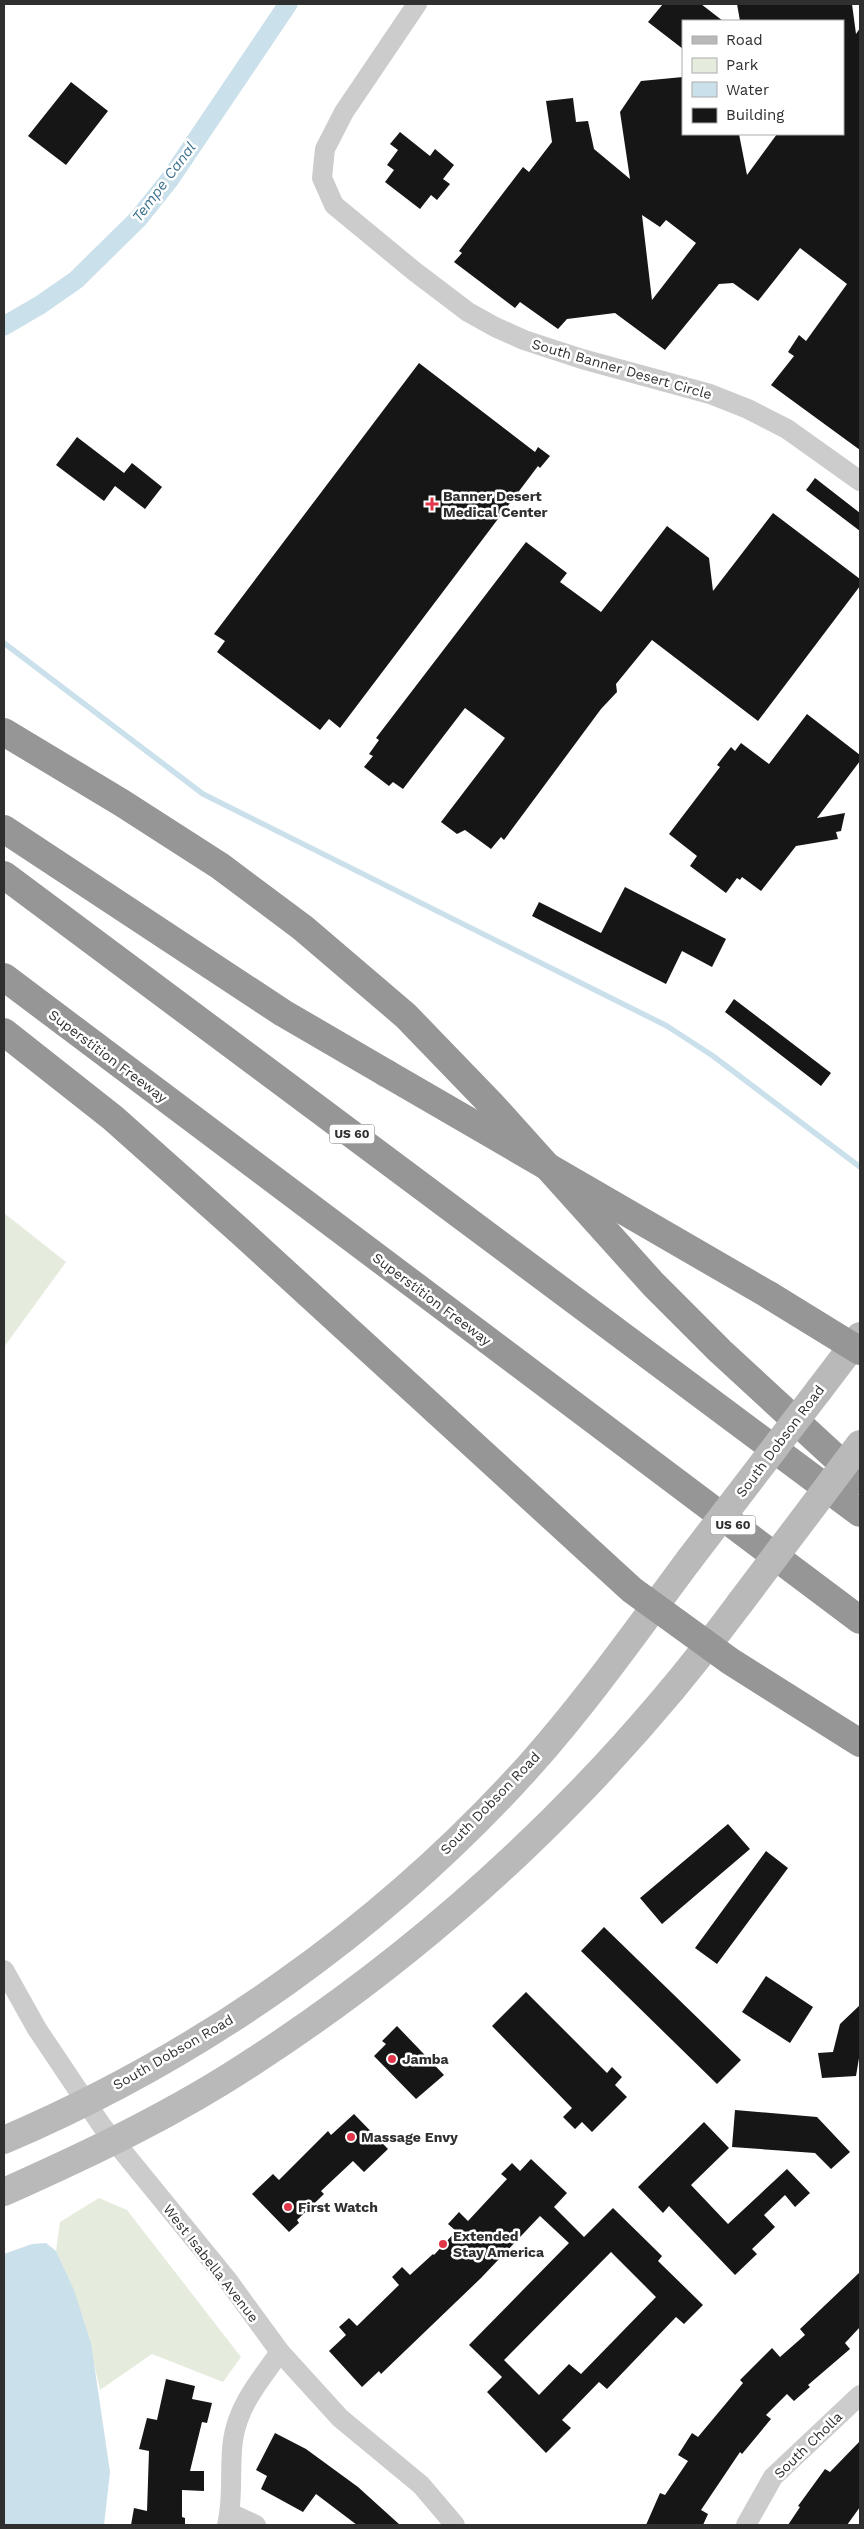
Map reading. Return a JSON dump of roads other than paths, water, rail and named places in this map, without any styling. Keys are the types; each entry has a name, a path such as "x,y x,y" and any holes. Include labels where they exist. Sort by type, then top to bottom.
{"highway":[{"path":"4,732 122,803 220,866 302,928 406,1016 492,1105 653,1284 720,1351 860,1480"},
{"path":"4,829 283,1013 769,1295 858,1344"},
{"name":"US 60","path":"4,875 860,1512"},
{"name":"Superstition Freeway","path":"4,977 860,1620"},
{"path":"4,1032 113,1118 632,1590 708,1646 860,1743"}],"main road":[{"name":"South Dobson Road","path":"4,2140 87,2103 204,2036 266,1996 367,1922 476,1820 527,1767 568,1720 819,1390 858,1344"},
{"path":"4,2192 114,2141 254,2062 362,1985 481,1890 594,1778 708,1646 860,1444"}],"street":[{"name":"South Banner Desert Circle","path":"417,4 344,112 325,149 322,178 334,206 468,312 495,327 524,340 582,359 710,394 748,409 786,429 860,481"},
{"name":"West Isabella Avenue","path":"4,1970 37,2029 114,2141 226,2278 280,2352 340,2418 421,2485 455,2525"},
{"path":"256,2525 228,2519 233,2439 244,2404 280,2352"},
{"name":"South Cholla","path":"746,2525 773,2477 860,2395"}],"water":[{"path":"46,2243 56,2251 74,2290 91,2343 110,2472 104,2525 4,2525 4,2254 32,2244"}],"waterway":[{"name":"Tempe Canal","path":"4,326 40,305 76,280 138,219 170,179 288,4"},
{"path":"4,643 203,794 667,1026 713,1056 860,1167"}],"place":[{"name":"Banner Desert Medical Center","path":"432,504"},
{"name":"Jamba","path":"392,2059"},
{"name":"Massage Envy","path":"351,2137"},
{"name":"First Watch","path":"288,2207"},
{"name":"Extended Stay America","path":"443,2244"}]}
